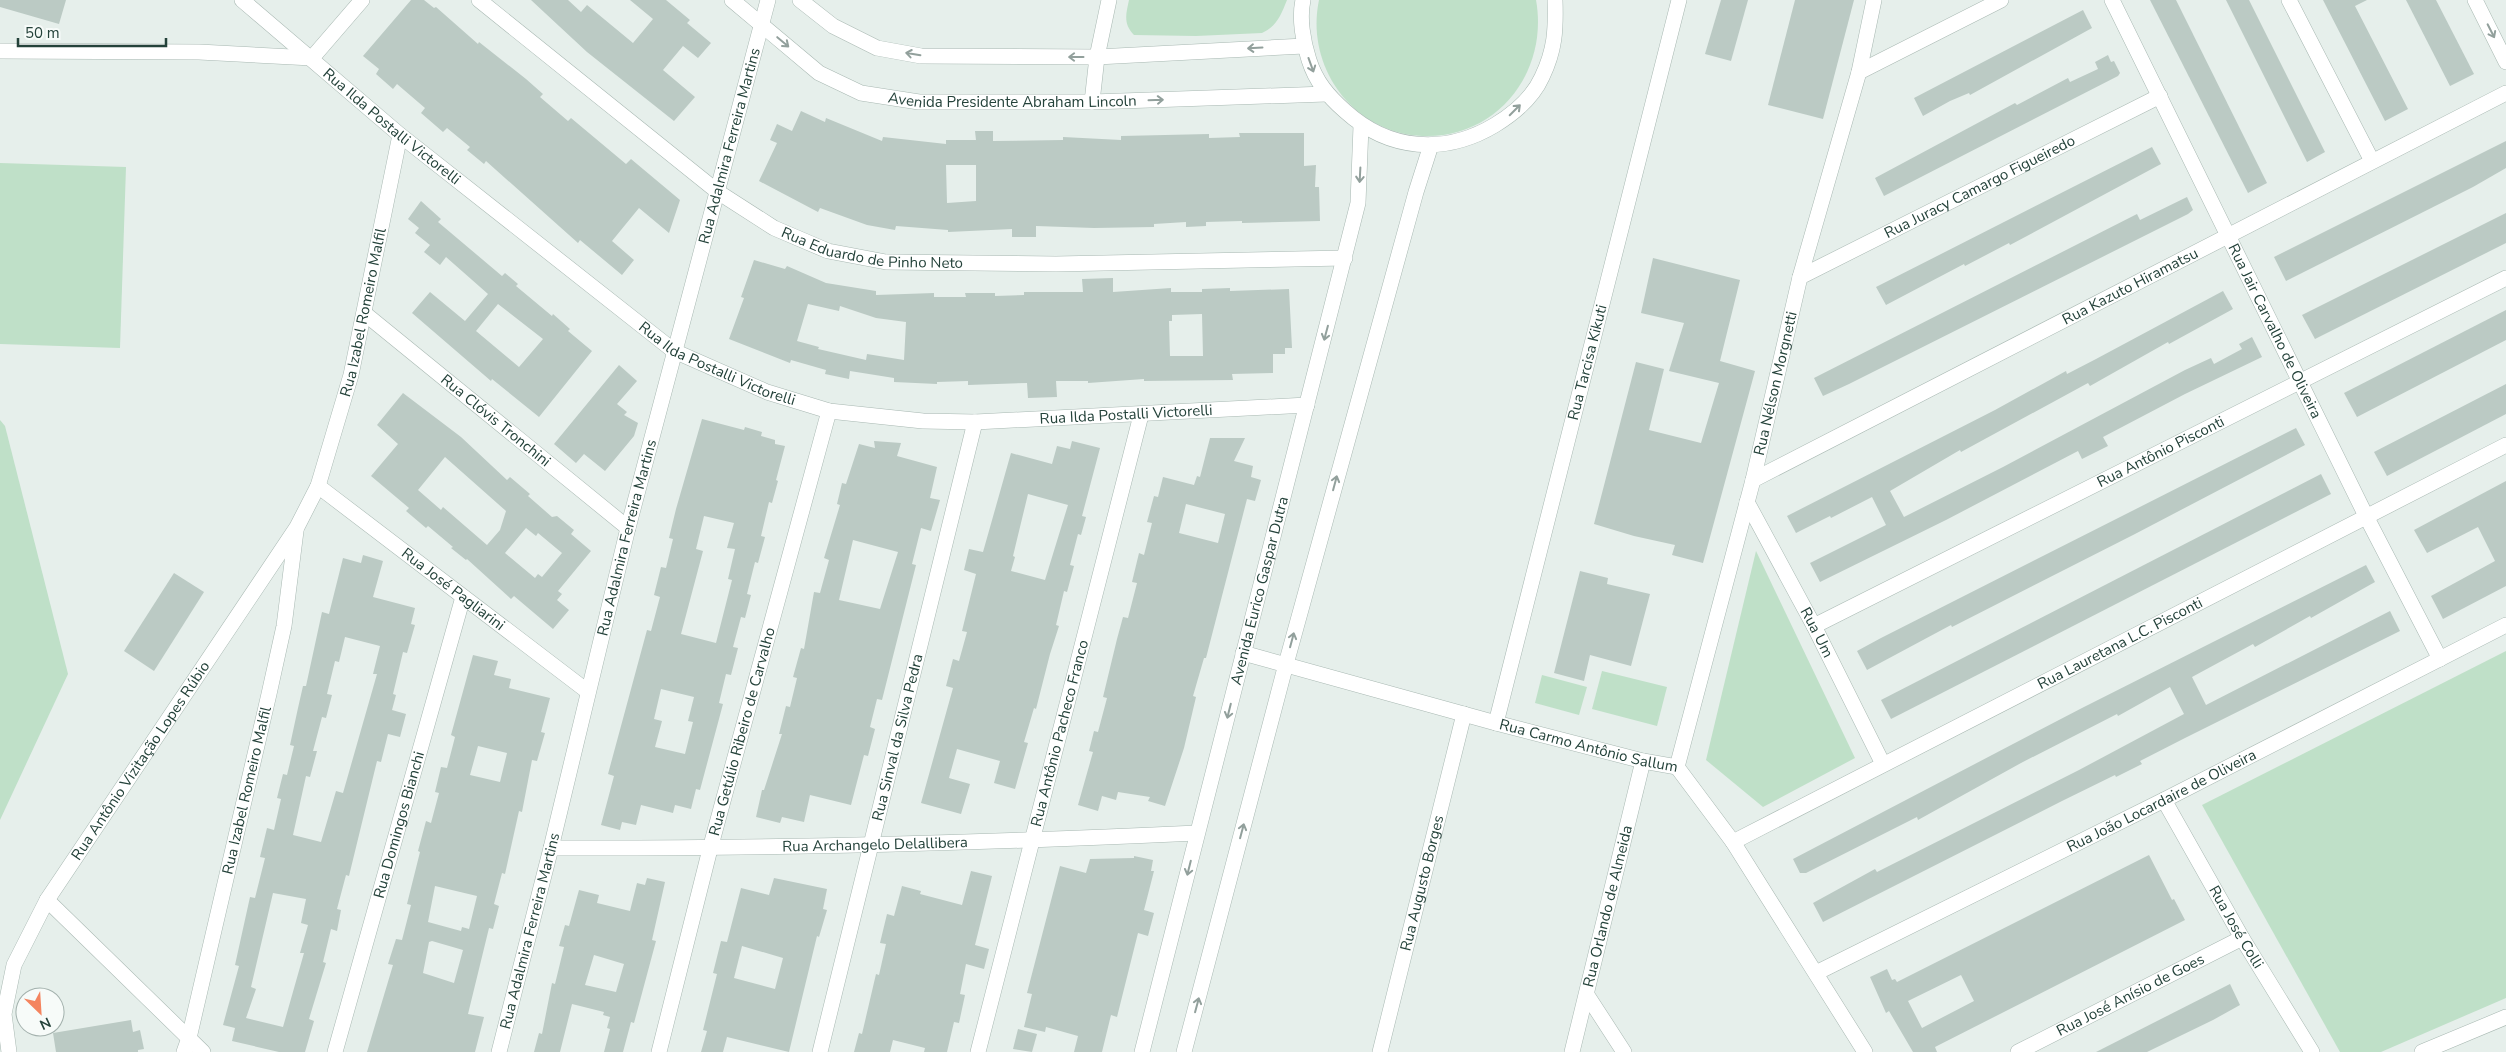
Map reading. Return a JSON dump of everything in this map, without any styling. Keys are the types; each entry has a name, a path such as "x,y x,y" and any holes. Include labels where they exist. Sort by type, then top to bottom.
{"street":[{"name":"Rua Ilda Postalli Victorelli","path":"242,0 400,135 674,351 767,392 828,411 923,421 975,422 1307,405"},
{"path":"0,51 200,52 312,58 362,0"},
{"name":"Rua Eduardo de Pinho Neto","path":"479,0 718,192 774,228 828,251 886,262 1056,264 1345,258"},
{"name":"Avenida Presidente Abraham Lincoln","path":"732,0 820,73 861,93 919,102 1092,102 1326,94"},
{"name":"Rua Adalmira Ferreira Martins","path":"499,1052 552,848 587,691 628,528 768,0"},
{"path":"800,0 833,26 877,48 921,56 1097,57 1304,46"},
{"path":"1092,102 1097,57 1109,0"},
{"path":"1303,0 1304,46 1313,71 1326,94 1361,126 1407,144 1431,145 1475,137 1514,114 1542,79 1556,36 1555,0"},
{"name":"Rua Tarcisa Kikuti","path":"1496,723 1679,0"},
{"name":"Rua Nélson Morgnetti","path":"1677,767 1753,480 1800,277 1858,72 1874,0"},
{"path":"1858,72 2000,0"},
{"name":"Rua Jair Carvalho de Oliveira","path":"2112,0 2229,234 2367,518 2440,660"},
{"path":"2289,0 2372,161"},
{"path":"2475,0 2506,62"},
{"name":"Rua Kazuto Hiramatsu","path":"1753,480 2506,93"},
{"name":"Rua Juracy Camargo Figueiredo","path":"1800,277 2160,96"},
{"name":"Avenida Eurico Gaspar Dutra","path":"1142,1052 1345,258 1358,203 1361,126"},
{"name":"Rua Izabel Romeiro Malfil","path":"318,486 351,375 400,135"},
{"path":"1184,1052 1286,664 1416,192 1431,145"},
{"name":"Rua Antônio Pisconti","path":"1814,626 2302,383 2506,278"},
{"name":"Rua Clóvis Tronchini","path":"364,313 628,528"},
{"name":"Rua Getúlio Ribeiro de Carvalho","path":"659,1052 710,849 828,411"},
{"name":"Rua Antônio Pacheco Franco","path":"978,1052 1141,415"},
{"name":"Rua Sinval da Silva Pedra","path":"820,1052 975,422"},
{"name":"Rua Lauretana L.C. Pisconti","path":"1733,842 2367,518 2506,444"},
{"name":"Rua Antônio Vizitação Lopes Rúbio","path":"9,1052 4,1014 14,965 47,900 296,527 318,486"},
{"name":"Rua José Pagliarini","path":"318,486 587,691"},
{"name":"Rua Um","path":"1747,502 1814,626 1884,764"},
{"name":"Rua Izabel Romeiro Malfil","path":"186,1045 282,634 296,527"},
{"name":"Rua Domingos Bianchi","path":"335,1052 463,597"},
{"name":"Rua João Locardaire de Oliveira","path":"1816,973 2164,800 2506,625"},
{"name":"Rua Carmo Antônio Sallum","path":"1244,653 1496,723 1644,761 1677,767 1733,842 1865,1052"},
{"name":"Rua Augusto Borges","path":"1380,1052 1464,714"},
{"name":"Rua Orlando de Almeida","path":"1572,1052 1644,761"},
{"name":"Rua José Colli","path":"2164,800 2242,938 2312,1052"},
{"name":"Rua Archangelo Delallibera","path":"552,848 710,849 1031,841 1197,833"},
{"path":"47,900 186,1045 203,1052"},
{"name":"Rua José Anísio de Goes","path":"2018,1052 2242,938"},
{"path":"1587,995 1624,1052"},
{"path":"2422,1052 2506,1017"}],"green space":[{"path":"1129,0 1287,0 1275,23 1262,33 1196,36 1134,35 1127,23 1126,14"},
{"path":"1319,0 1536,0 1538,27 1534,52 1525,75 1512,96 1494,113 1473,126 1449,134 1422,136 1397,132 1374,123 1355,109 1339,92 1327,71 1319,49 1317,25"},
{"path":"0,163 126,167 120,348 0,344"},
{"path":"0,420 5,426 68,674 0,820"},
{"path":"1756,551 1855,758 1763,807 1706,760"},
{"path":"2506,651 2506,998 2381,1052 2340,1052 2202,805"},
{"path":"1602,671 1667,687 1657,726 1592,709"},
{"path":"1542,675 1587,687 1579,715 1535,703"}],"building":[{"path":"0,0 66,0 59,24 0,7"},
{"path":"411,0 424,0 434,8 436,7 478,44 479,42 526,79 543,94 540,97 568,121 571,118 626,164 631,159 680,200 669,233 639,208 612,241 634,260 622,275 580,240 578,243 486,161 484,164 467,150 470,147 447,128 443,132 421,113 425,108 397,84 393,89 376,74 379,69 363,56"},
{"path":"531,0 568,0 581,12 587,5 633,43 653,19 630,0 666,0 690,20 687,23 711,43 698,58 683,46 663,70 695,97 674,121 587,52"},
{"path":"1721,0 1748,0 1731,61 1705,54"},
{"path":"1795,0 1854,0 1823,119 1768,105"},
{"path":"2150,0 2176,0 2267,183 2248,193"},
{"path":"2226,0 2249,0 2325,152 2307,162"},
{"path":"2323,0 2367,0 2355,6 2408,109 2385,121"},
{"path":"2406,0 2436,0 2474,74 2450,86"},
{"path":"2083,10 2092,28 1970,95 1969,93 1950,101 1923,116 1914,98"},
{"path":"2108,55 2111,62 2114,61 2120,73 2118,76 1884,196 1875,178 2015,103 2017,105 2068,78 2070,82 2098,69 2095,62"},
{"path":"801,111 825,122 826,118 882,141 883,137 946,144 946,140 976,140 975,131 993,131 993,141 1063,140 1063,137 1121,140 1121,136 1209,134 1209,138 1240,137 1239,133 1304,133 1304,166 1316,165 1315,187 1319,187 1320,221 1206,222 1206,226 1186,227 1186,222 1154,224 1154,227 1094,228 1036,226 1036,237 1012,237 1012,229 948,232 948,230 896,226 895,230 867,225 820,208 818,212 759,181 777,143 770,140 777,124 792,131","holes":["946,165 976,165 976,201 947,203"]},
{"path":"2506,141 2506,168 2473,187 2286,281 2274,257"},
{"path":"2152,147 2161,164 2010,245 2009,243 1965,266 1964,264 1886,305 1876,287"},
{"path":"2187,197 2193,210 2188,214 1823,396 1814,378 2137,214 2140,220"},
{"path":"421,201 441,219 438,222 502,276 505,273 518,284 516,286 552,316 553,314 570,329 568,331 592,351 539,417 492,379 491,381 412,313 430,292 465,321 488,294 446,257 440,265 424,252 430,245 415,233 419,228 408,219","holes":["498,304 543,339 519,367 476,331"]},
{"path":"2506,213 2506,243 2315,339 2302,315"},
{"path":"1653,258 1740,280 1720,361 1755,371 1703,563 1672,555 1675,545 1634,536 1594,524 1636,362 1664,369 1649,430 1701,443 1719,383 1669,371 1684,323 1641,313"},
{"path":"754,260 785,269 787,266 826,283 876,291 876,295 934,293 934,297 966,297 965,293 995,293 995,296 1024,295 1024,292 1083,292 1082,279 1113,278 1113,292 1171,288 1171,292 1202,292 1202,289 1230,288 1230,291 1289,289 1292,348 1285,348 1285,354 1273,354 1273,373 1232,374 1233,380 1144,381 1144,379 1088,383 1088,381 1056,381 1057,397 1028,398 1027,383 968,385 968,381 937,382 937,384 894,382 894,378 850,371 849,379 825,374 826,370 791,360 790,363 729,339 744,298 741,297","holes":["808,304 839,311 840,306 876,318 906,322 904,360 867,354 866,360 818,349 819,347 797,341","1202,314 1203,356 1170,356 1169,321 1172,321 1172,315"]},
{"path":"2223,291 2233,309 2169,344 2168,342 2090,386 2088,383 1961,452 1960,450 1890,491 1904,517 2003,467 2185,370 2211,358 2214,364 2242,349 2239,344 2252,337 2262,357 2185,394 2103,437 2108,446 2082,459 2078,451 1946,520 1820,582 1810,563 1886,525 1872,497 1796,533 1787,516 1995,410 2066,371 2067,374"},
{"path":"2506,310 2506,340 2357,417 2344,393"},
{"path":"619,365 637,381 617,404 627,412 624,415 638,423 634,436 605,471 584,454 576,463 554,444"},
{"path":"2506,384 2506,414 2387,476 2374,452"},
{"path":"403,393 461,437 507,480 510,477 552,517 557,516 574,530 571,534 591,551 558,591 562,594 557,600 569,610 553,629 514,596 511,599 428,526 426,528 406,511 409,508 371,476 398,444 377,425","holes":["445,457 506,511 500,530 487,545 443,507 441,510 418,490","526,528 536,536 538,533 562,553 542,577 538,574 535,578 505,553"]},
{"path":"702,419 744,430 745,427 762,432 761,436 775,440 775,444 785,446 776,480 778,481 772,503 769,502 761,536 765,537 758,563 755,562 747,594 751,595 745,618 741,617 733,647 738,648 731,675 726,674 719,703 723,704 700,790 696,789 691,809 675,805 673,813 641,805 636,825 622,822 620,830 601,825 614,776 608,774 647,630 651,631 660,597 654,595 661,567 666,568 673,539 669,538","holes":["704,516 734,523 727,548 735,549 728,579 732,580 716,643 681,634 703,551 696,549","661,689 694,697 688,721 693,722 685,754 655,747 662,721 654,719"]},
{"path":"2296,428 2305,445 2135,534 1952,627 1951,625 1867,670 1857,651"},
{"path":"1210,438 1245,438 1234,461 1253,466 1251,477 1261,480 1255,501 1247,499 1206,658 1204,658 1193,696 1196,697 1184,748 1165,806 1148,801 1150,797 1118,792 1116,800 1102,796 1098,811 1078,805 1093,752 1089,751 1094,731 1098,732 1107,698 1103,697 1117,639 1123,617 1128,618 1137,583 1132,582 1139,553 1144,555 1152,523 1147,522 1154,496 1158,497 1163,477 1194,485 1197,476 1200,477","holes":["1186,504 1225,514 1218,543 1179,533"]},
{"path":"874,441 901,443 897,456 937,467 930,498 940,500 931,531 921,528 912,564 916,565 882,700 877,699 870,727 875,729 868,756 864,755 851,805 810,795 804,822 782,817 780,823 756,817 762,790 764,790 782,734 779,734 786,706 790,707 797,678 793,677 801,648 804,649 814,592 820,593 829,560 824,558 840,505 837,504 842,483 846,484 859,444 875,448","holes":["853,540 898,552 880,609 839,600"]},
{"path":"1072,441 1100,448 1082,516 1086,517 1081,535 1078,534 1070,565 1074,566 1067,592 1064,591 1056,625 1059,626 1036,709 1034,708 1024,742 1028,743 1015,789 994,783 1000,761 957,749 949,778 970,784 961,814 921,803 953,688 946,686 953,659 959,661 967,632 962,631 976,574 964,570 969,549 983,552 1011,453 1052,464 1057,446 1070,449","holes":["1028,494 1068,505 1045,580 1011,571"]},
{"path":"2321,474 2331,494 1891,719 1881,700"},
{"path":"2506,481 2506,586 2443,619 2431,596 2495,561 2478,527 2427,553 2414,530"},
{"path":"363,555 383,561 373,597 415,608 411,624 415,625 407,653 403,652 393,694 396,695 392,710 406,714 400,737 388,734 381,762 377,761 349,876 346,875 337,909 341,910 337,931 331,929 323,962 326,963 309,1019 314,1021 305,1052 279,1052 232,1041 235,1028 223,1025 239,966 235,965 250,897 255,898 265,858 260,857 267,828 274,830 281,799 277,798 283,774 287,775 294,746 290,745 303,686 306,686 322,612 329,614 343,558 361,563","holes":["345,637 380,646 373,674 377,674 343,793 336,791 321,842 293,835 306,776 310,777 317,751 313,751 322,717 326,718 332,695 327,694 335,661 339,662","273,893 306,899 301,923 308,925 300,953 304,953 283,1027 246,1018 256,989 251,987"]},
{"path":"2366,565 2375,582 2311,618 2310,616 2255,647 2253,644 2192,677 2206,705 2390,611 2400,631 2140,761 2142,764 2062,801 1823,922 1813,903 1875,869 1877,872 2079,770 2184,714 2170,687 2118,716 2117,714 2021,763 1918,820 1917,817 1806,873 1800,873 1793,859 2082,708"},
{"path":"1580,571 1608,578 1607,584 1650,594 1631,666 1590,655 1584,681 1554,673"},
{"path":"174,573 204,592 154,671 124,651"},
{"path":"473,655 498,661 494,675 511,679 509,688 550,698 541,732 545,733 537,761 532,760 522,812 519,811 505,874 502,873 494,904 499,906 493,929 489,928 468,1014 484,1017 475,1052 367,1052 393,965 388,964 396,939 402,940 411,905 407,904 420,852 418,851 426,821 431,823 439,793 435,792 441,767 447,768 455,737 451,735","holes":["478,746 507,753 500,782 470,775","435,886 477,896 469,929 462,927 461,931 428,922","432,941 463,950 454,983 423,973 429,942"]},
{"path":"2149,855 2172,900 2174,899 2185,920 1935,1047 1937,1052 1913,1052 1889,1011 1886,1013 1870,977 1887,969 1892,980 1895,979 1897,982","holes":["1961,975 1974,1001 1922,1028 1908,1001"]},
{"path":"1134,856 1153,860 1151,871 1154,871 1144,910 1154,913 1148,936 1138,933 1117,1017 1111,1015 1102,1052 1074,1052 1078,1036 1046,1027 1045,1032 1024,1027 1032,994 1027,993 1060,866 1086,873 1090,859 1134,858"},
{"path":"971,871 992,876 975,945 989,949 984,969 966,964 960,994 965,995 959,1023 954,1022 947,1052 924,1052 925,1048 893,1040 890,1052 854,1052 859,1033 862,1034 876,974 879,975 886,944 880,943 887,914 894,916 902,886 921,891 920,894 962,905"},
{"path":"647,878 665,882 652,940 656,941 634,1023 631,1022 623,1052 604,1052 610,1029 607,1028 610,1017 603,1015 604,1012 572,1004 560,1052 534,1052 539,1033 542,1034 552,983 555,984 564,947 559,946 565,925 569,926 579,890 599,895 597,903 630,911 637,883 645,885","holes":["594,955 624,964 616,992 585,985"]},
{"path":"774,878 827,889 823,909 827,910 819,937 817,936 789,1052 727,1037 723,1052 701,1052 707,1031 703,1030 717,974 713,973 721,941 727,942 741,888 769,895","holes":["742,946 783,958 775,989 734,978"]},
{"path":"2230,984 2240,1005 2213,1020 2147,1052 2096,1052"},
{"path":"131,1020 133,1032 140,1030 144,1049 138,1050 138,1052 56,1052 54,1037 65,1037 65,1031"},
{"path":"1018,1029 1037,1034 1032,1052 1013,1049"}]}
